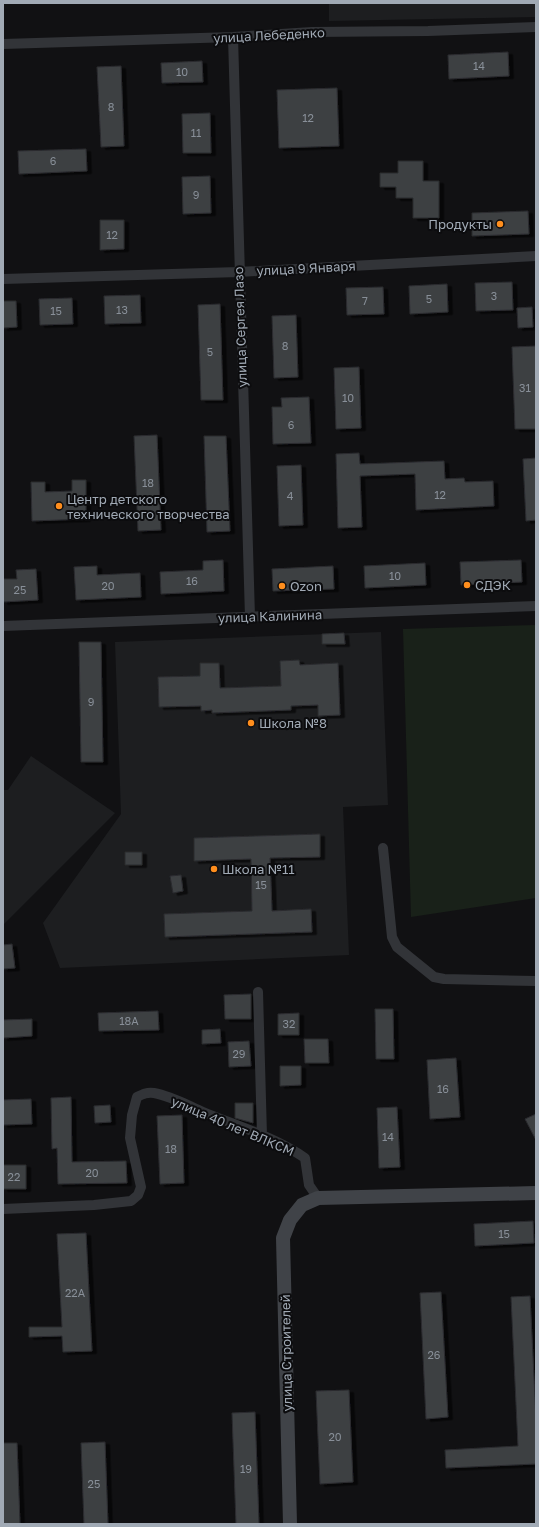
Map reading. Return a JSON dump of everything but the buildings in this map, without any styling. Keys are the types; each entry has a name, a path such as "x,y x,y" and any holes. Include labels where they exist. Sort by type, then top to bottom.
{"main road":[{"path":"318,1198 536,1193"},
{"name":"улица Строителей","path":"290,1524 283,1238 290,1220 302,1205 318,1198"}],"street":[{"name":"улица Лебеденко","path":"3,44 233,37 312,32 428,31 536,27"},
{"name":"улица Сергея Лазо","path":"233,37 238,272 250,617"},
{"name":"улица 9 Января","path":"3,279 238,272 536,256"},
{"name":"улица Калинина","path":"3,626 536,606"},
{"path":"383,848 392,938 397,947 434,977 444,980 536,981"},
{"path":"258,992 262,1136"},
{"name":"улица 40 лет ВЛКСМ","path":"3,1209 94,1205 131,1201 138,1195 141,1187 130,1138 132,1115 137,1097 144,1093 154,1093 172,1099 262,1136 296,1152 305,1158 309,1185 318,1198"}],"shaded area":[{"path":"329,3 536,3 536,17 329,21"},
{"path":"536,625 536,898 411,917 403,629"},
{"path":"381,632 388,805 343,807 349,955 60,968 43,923 121,814 115,642"},
{"path":"31,756 115,813 3,925 3,790 8,790"}],"place":[{"name":"Продукты","path":"500,224"},
{"name":"Центр детского технического творчества","path":"59,506"},
{"name":"СДЭК","path":"467,585"},
{"name":"Ozon","path":"282,586"},
{"name":"Школа №8","path":"251,723"},
{"name":"Школа №11","path":"214,869"}]}
